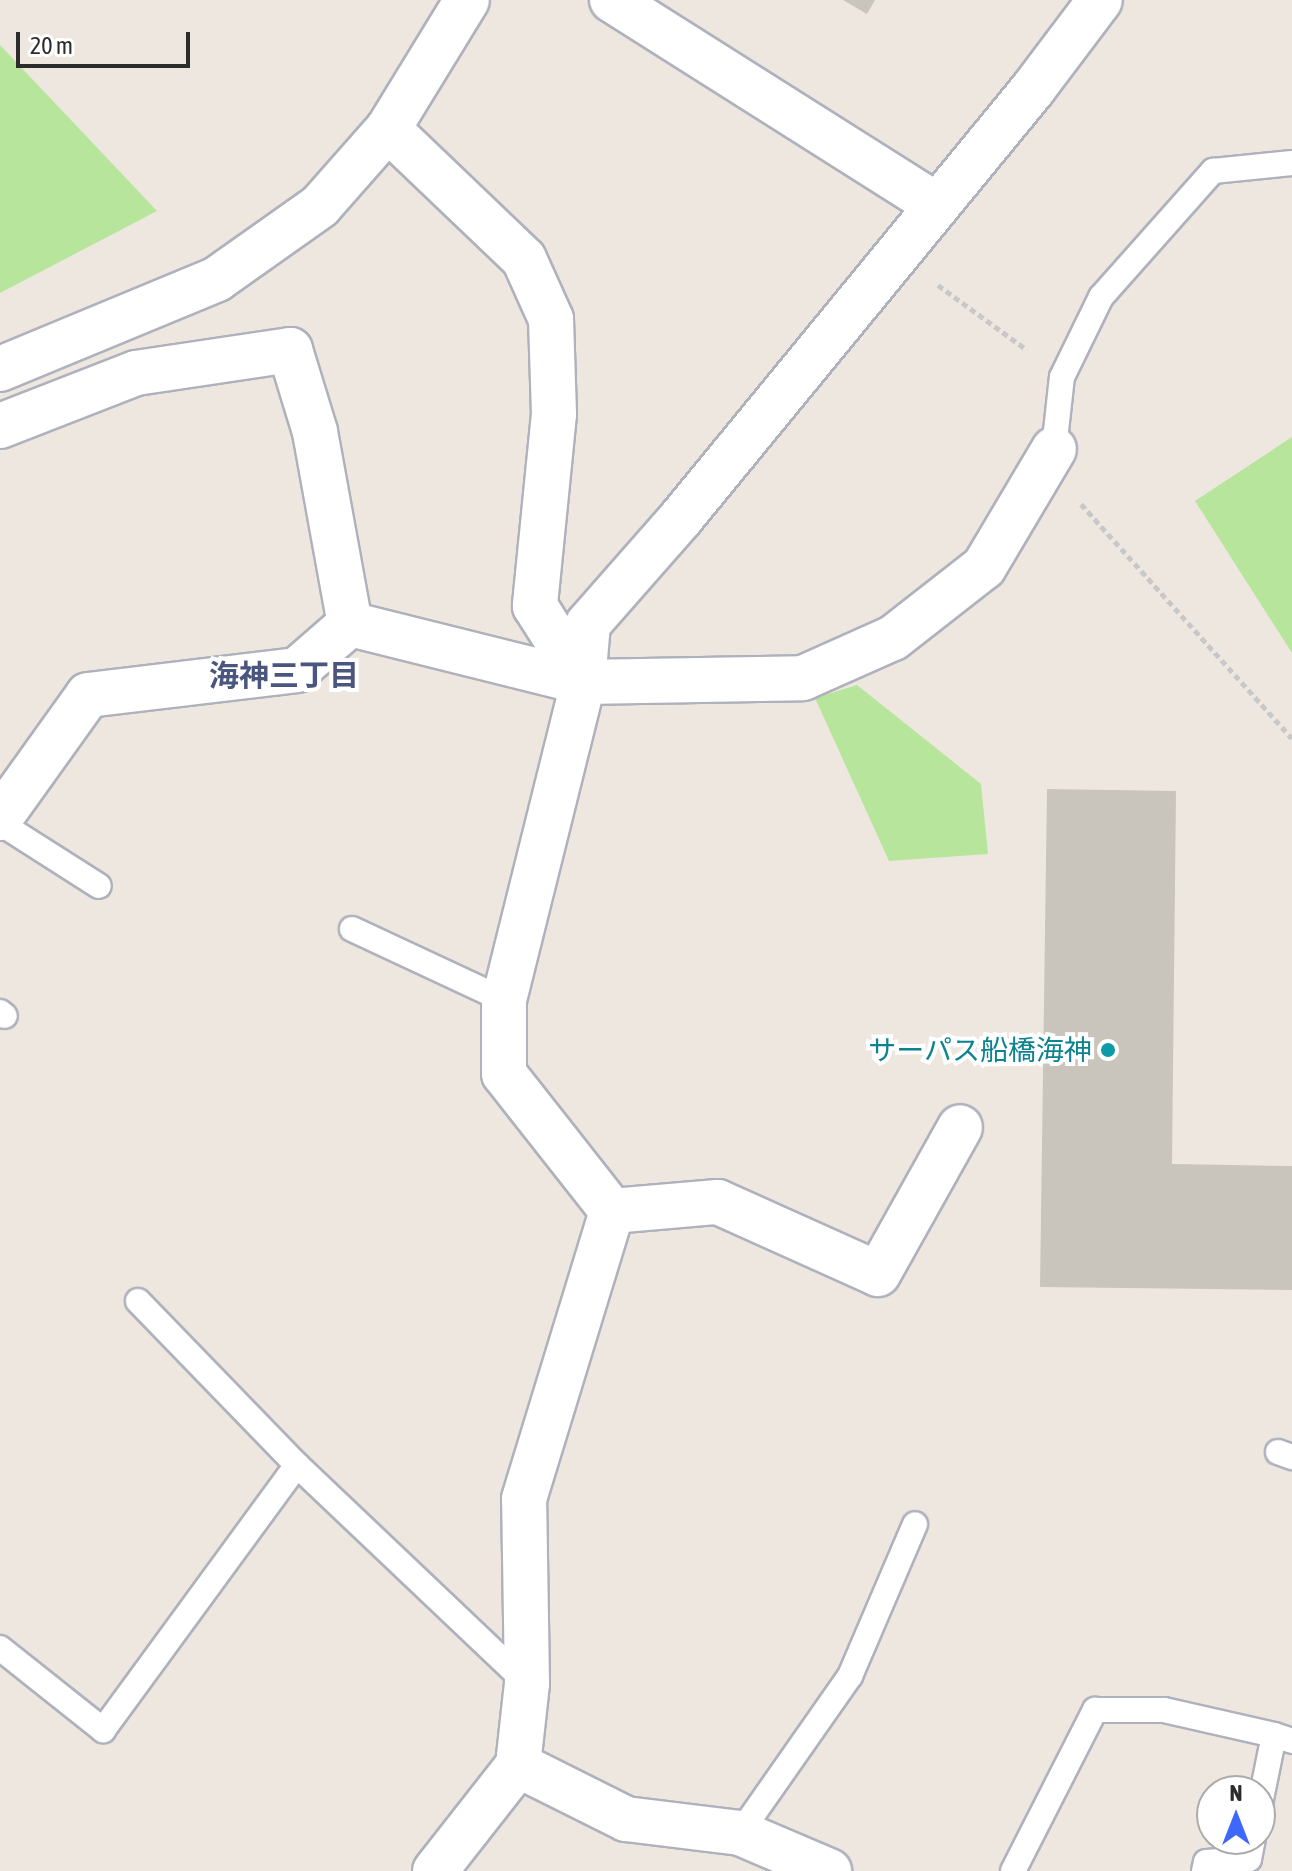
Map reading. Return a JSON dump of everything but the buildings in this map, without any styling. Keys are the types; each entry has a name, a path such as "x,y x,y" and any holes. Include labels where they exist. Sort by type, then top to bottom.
{"street":[{"path":"0,369 217,279 320,206 388,129 467,0"},
{"path":"612,0 936,205"},
{"path":"612,1211 504,1074 504,1000 583,682 588,624 681,518 1100,0"},
{"path":"388,129 524,259 551,319 554,414 535,606 583,682"},
{"path":"0,426 136,373 290,350 315,432 350,624"},
{"path":"350,624 583,682 803,678 893,638 984,567 1054,449"},
{"path":"0,821 88,695 297,670 350,624"},
{"path":"612,1211 718,1202 878,1274 960,1127"},
{"path":"435,1871 518,1765 527,1683 524,1499 612,1211"},
{"path":"518,1765 626,1819 740,1833 829,1871"}],"lane":[{"path":"1054,449 1062,377 1101,297 1213,171 1292,163"},
{"path":"0,821 99,886"},
{"path":"352,929 504,1000"},
{"path":"138,1301 297,1465 527,1683"},
{"path":"0,1648 103,1730 297,1465"},
{"path":"740,1833 850,1676 915,1524"},
{"path":"1013,1871 1095,1710 1164,1710 1283,1738 1270,1775"},
{"path":"1204,1871 1206,1862 1249,1859 1250,1855"}],"path":[{"path":"896,253 1062,377"},
{"path":"1054,449 1087,515 1292,738"}],"green space":[{"path":"0,45 157,211 0,293"},
{"path":"1292,437 1292,653 1195,501"},
{"path":"857,685 981,784 988,854 889,861 815,698"}],"place":[{"name":"サーパス船橋海神","path":"1108,1050"}],"district":[{"name":"海神三丁目","path":"284,675"}]}
